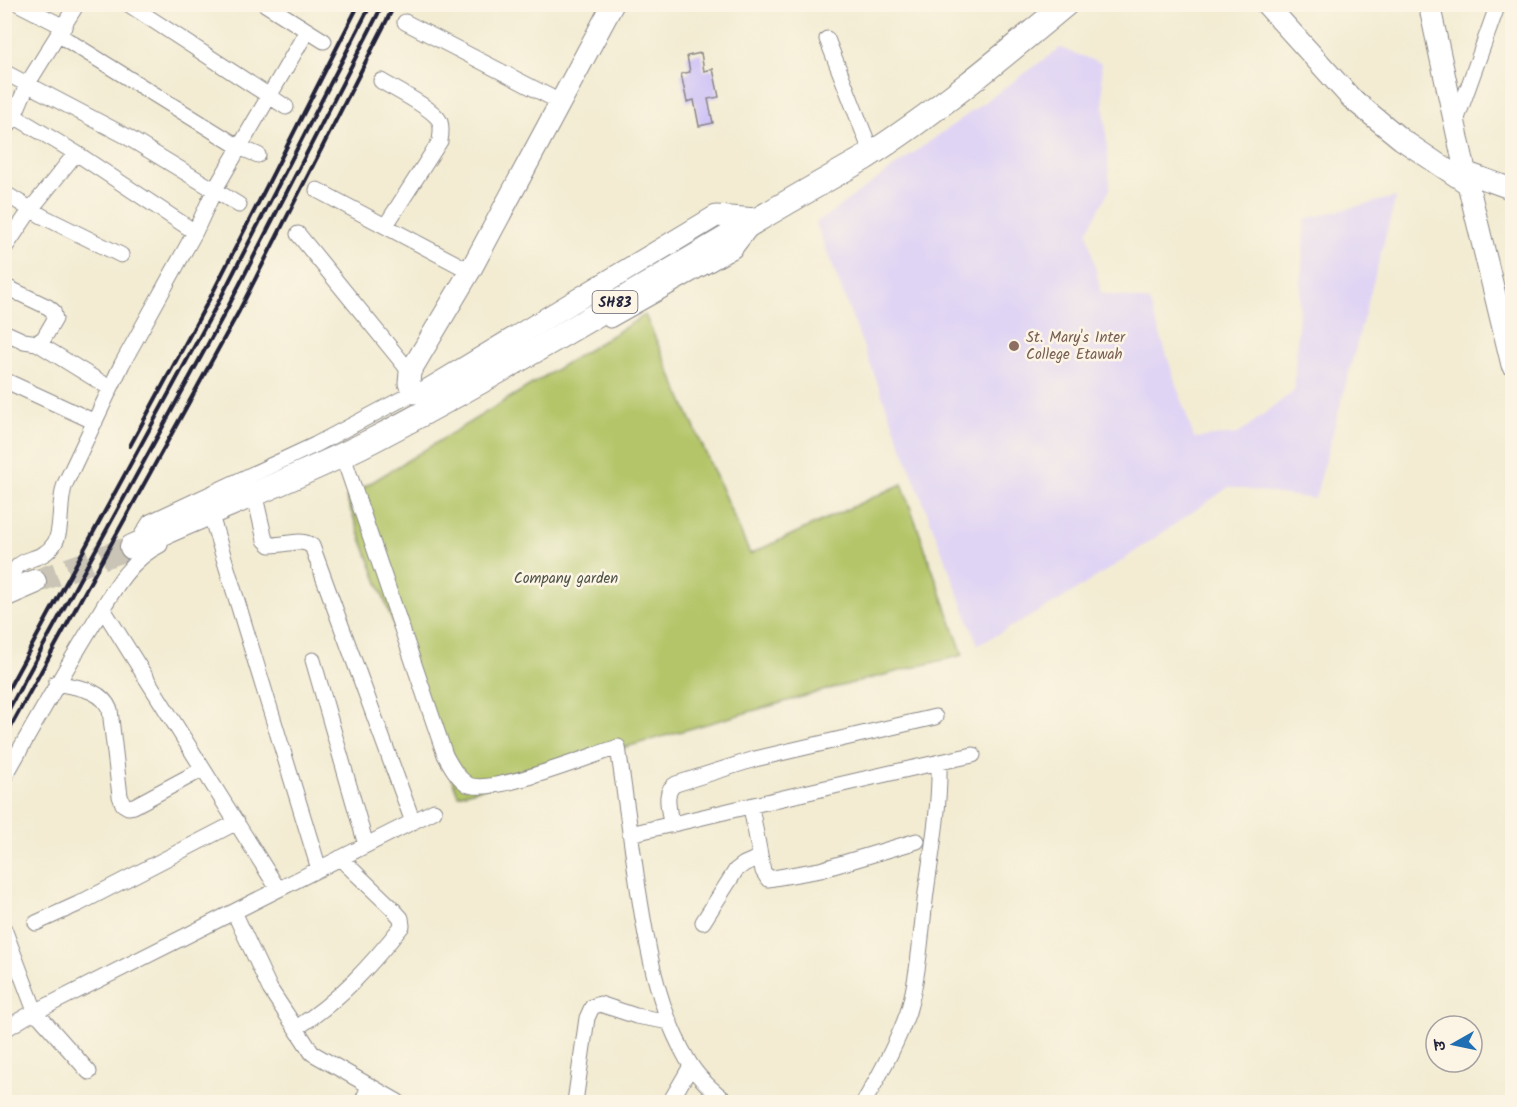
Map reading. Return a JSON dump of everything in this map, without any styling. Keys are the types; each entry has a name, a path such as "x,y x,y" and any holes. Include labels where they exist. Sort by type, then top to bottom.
{"main road":[{"name":"SH83","path":"137,544 309,471 372,440 458,394 872,154 1001,58 1066,4"},
{"path":"7,594 34,582"}],"street":[{"path":"19,4 239,147 258,155"},
{"path":"4,132 14,116 28,83 77,4"},
{"path":"128,4 286,107"},
{"path":"265,4 324,41"},
{"path":"413,393 408,383 410,372 470,272 614,4"},
{"path":"1266,4 1351,98 1401,139 1466,178 1512,189"},
{"path":"1429,4 1466,178 1512,365"},
{"path":"1455,124 1498,4"},
{"path":"405,22 562,103"},
{"path":"7,594 15,568 53,546 59,536 60,496 127,353 195,232 214,191 307,31"},
{"path":"826,39 872,154"},
{"path":"4,72 124,135 238,205"},
{"path":"381,81 433,114 440,122 441,132 440,141 386,225"},
{"path":"14,116 76,153 195,232"},
{"path":"4,249 31,209 76,153"},
{"path":"317,189 470,272"},
{"path":"4,193 75,233 121,255"},
{"path":"137,544 150,522 315,445 413,393 424,392 716,216 757,219"},
{"path":"4,778 56,683 122,578 142,556 153,548 212,519 345,462 449,408 734,250 757,219"},
{"path":"298,234 410,372"},
{"path":"4,286 53,311 55,319 44,338 37,343"},
{"path":"4,332 24,341 37,343 110,388"},
{"path":"4,380 95,422"},
{"path":"345,462 444,755 455,772 469,785 488,787 508,783 618,747 643,923 652,968 670,1022 691,1066 709,1087 727,1102"},
{"path":"256,501 265,540 270,545 278,546 306,541 312,546 413,822"},
{"path":"212,519 319,869"},
{"path":"103,609 278,889"},
{"path":"313,660 366,845"},
{"path":"56,683 93,692 106,702 110,710 120,796 123,804 128,807 135,806 203,769"},
{"path":"671,825 668,792 671,786 755,759 935,717"},
{"path":"630,834 751,807 860,779 973,755"},
{"path":"864,1102 891,1055 908,1010 924,928 924,905 940,793 939,762"},
{"path":"751,807 765,877 775,879 819,870 917,841"},
{"path":"4,1030 35,1011 434,811"},
{"path":"36,924 237,822"},
{"path":"703,922 736,870 760,856"},
{"path":"296,1028 318,1015 335,999 372,963 402,926 400,918 391,907 340,858"},
{"path":"234,912 270,989 312,1053 398,1102"},
{"path":"4,928 35,1011 89,1072"},
{"path":"575,1102 587,1018 592,1007 600,1004 636,1016 670,1022"},
{"path":"670,1102 691,1066"},
{"path":"362,1102 369,1087"}],"shaded area":[{"name":"St. Mary's Inter College Etawah","path":"1060,48 1101,63 1110,189 1087,232 1101,293 1149,301 1194,438 1238,434 1294,391 1305,219 1396,197 1315,499 1229,487 1060,600 978,645 816,223"}],"green space":[{"name":"Company garden","path":"645,315 750,554 902,484 963,655 833,688 458,795 346,498"}],"building":[{"path":"701,53 704,71 713,69 719,97 708,99 713,123 699,126 694,100 687,102 681,74 690,72 687,56"}],"tunnel":[{"path":"34,582 132,547"}],"railway":[{"path":"130,446 211,296 359,4"},
{"path":"4,697 219,301 371,4"},
{"path":"4,718 227,309 383,4"},
{"path":"4,739 238,313 395,4"}],"place":[{"name":"St. Mary's Inter College Etawah","path":"1014,346"}]}
